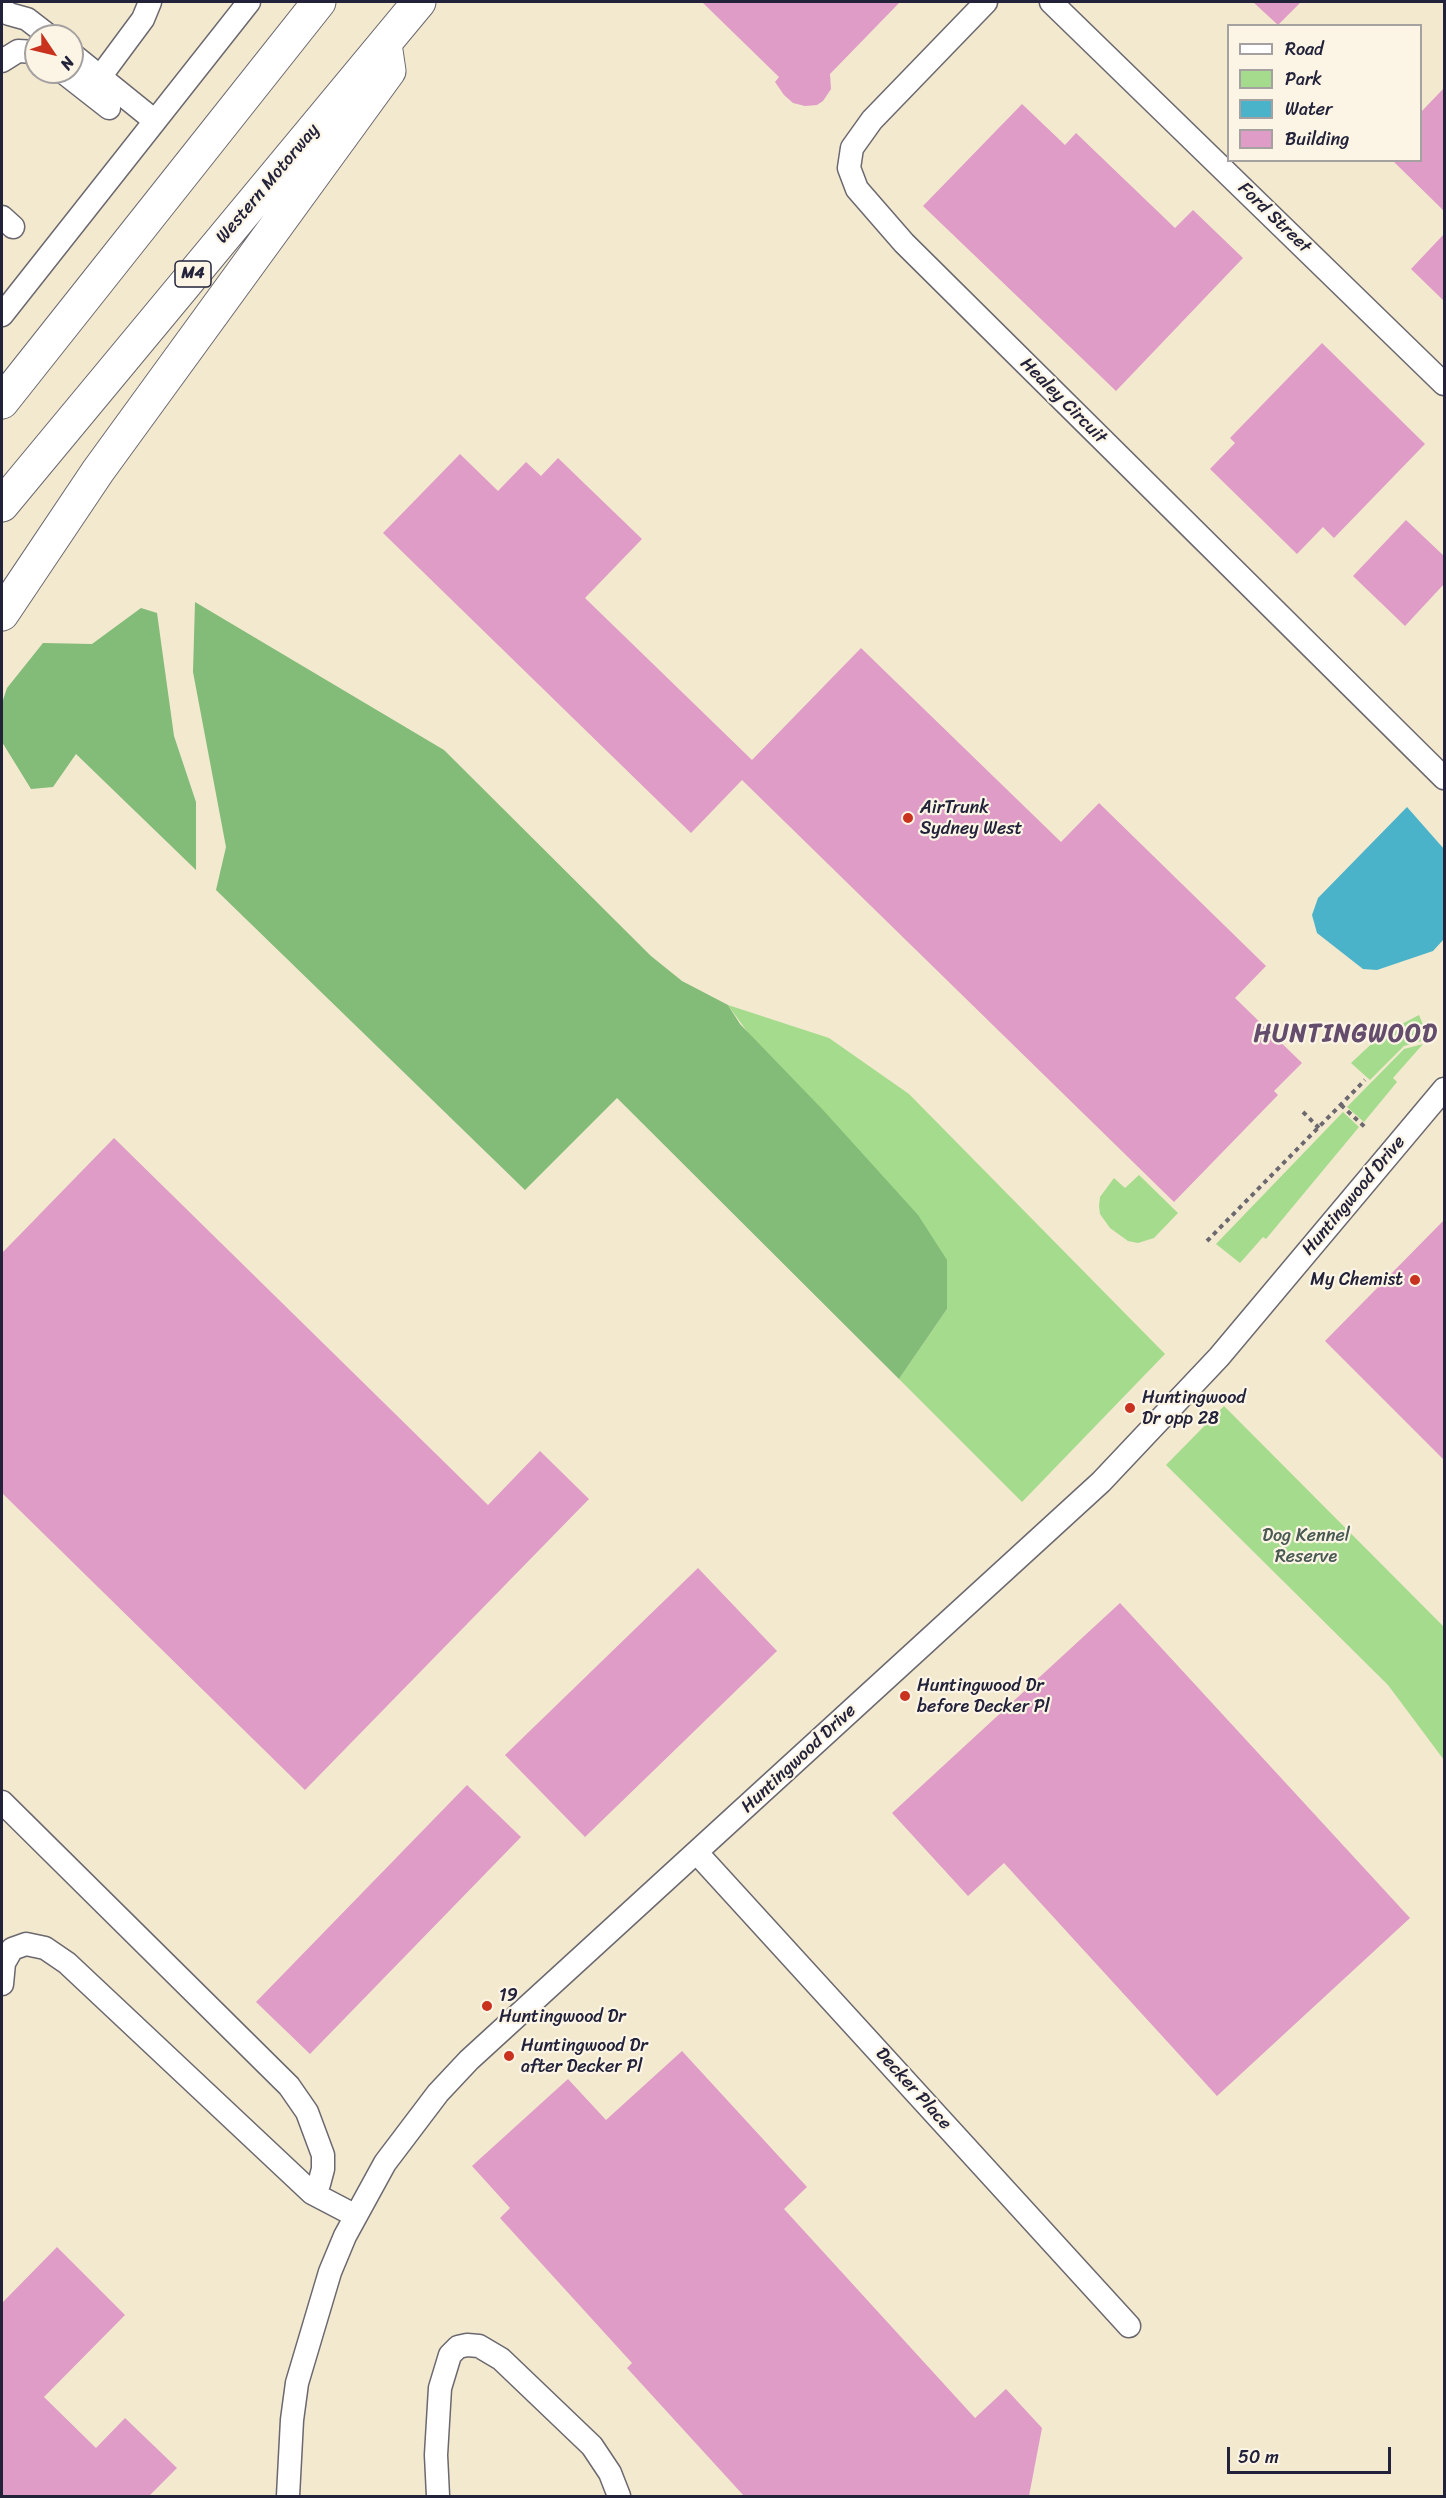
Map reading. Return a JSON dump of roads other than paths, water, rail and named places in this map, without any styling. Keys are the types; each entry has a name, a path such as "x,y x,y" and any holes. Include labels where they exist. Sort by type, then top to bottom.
{"highway":[{"path":"2,402 319,2"},
{"name":"Western Motorway","path":"2,505 419,2"},
{"path":"2,614 98,471 337,139 389,71 385,44"}],"street":[{"path":"100,77 144,19 150,2"},
{"path":"2,315 249,2"},
{"name":"Healey Circuit","path":"986,2 872,120 852,148 849,168 857,189 904,243 1444,778"},
{"name":"Ford Street","path":"1051,2 1444,384"},
{"path":"7,12 27,19 33,24"},
{"path":"2,61 18,51 24,51"},
{"path":"84,64 155,121"},
{"path":"78,84 109,108"},
{"name":"Huntingwood Drive","path":"288,2496 292,2420 302,2365 330,2272 385,2163 438,2093 478,2052 1062,1518 1143,1439 1219,1357 1444,1089"},
{"path":"2,1802 289,2086 307,2112 323,2155 323,2169 312,2193"},
{"name":"Decker Place","path":"697,1853 1129,2326"},
{"path":"2,1984 4,1963 12,1949 26,1944 45,1948 59,1958 312,2193 356,2217"},
{"path":"438,2496 436,2455 440,2388 450,2355 458,2347 466,2344 479,2346 501,2359 592,2446 610,2473 619,2496"}],"water":[{"path":"1407,807 1444,849 1444,939 1433,951 1377,970 1363,969 1317,933 1312,915 1318,898"}],"place":[{"name":"AirTrunk Sydney West","path":"908,818"},
{"name":"My Chemist","path":"1415,1280"},
{"name":"Huntingwood Dr opp 28","path":"1130,1408"},
{"name":"Huntingwood Dr before Decker Pl","path":"905,1696"},
{"name":"19 Huntingwood Dr","path":"487,2006"},
{"name":"Huntingwood Dr after Decker Pl","path":"509,2056"}],"district":[{"name":"HUNTINGWOOD","path":"1346,1035"}],"park label":[{"name":"Dog Kennel Reserve","path":"1306,1546"}]}
